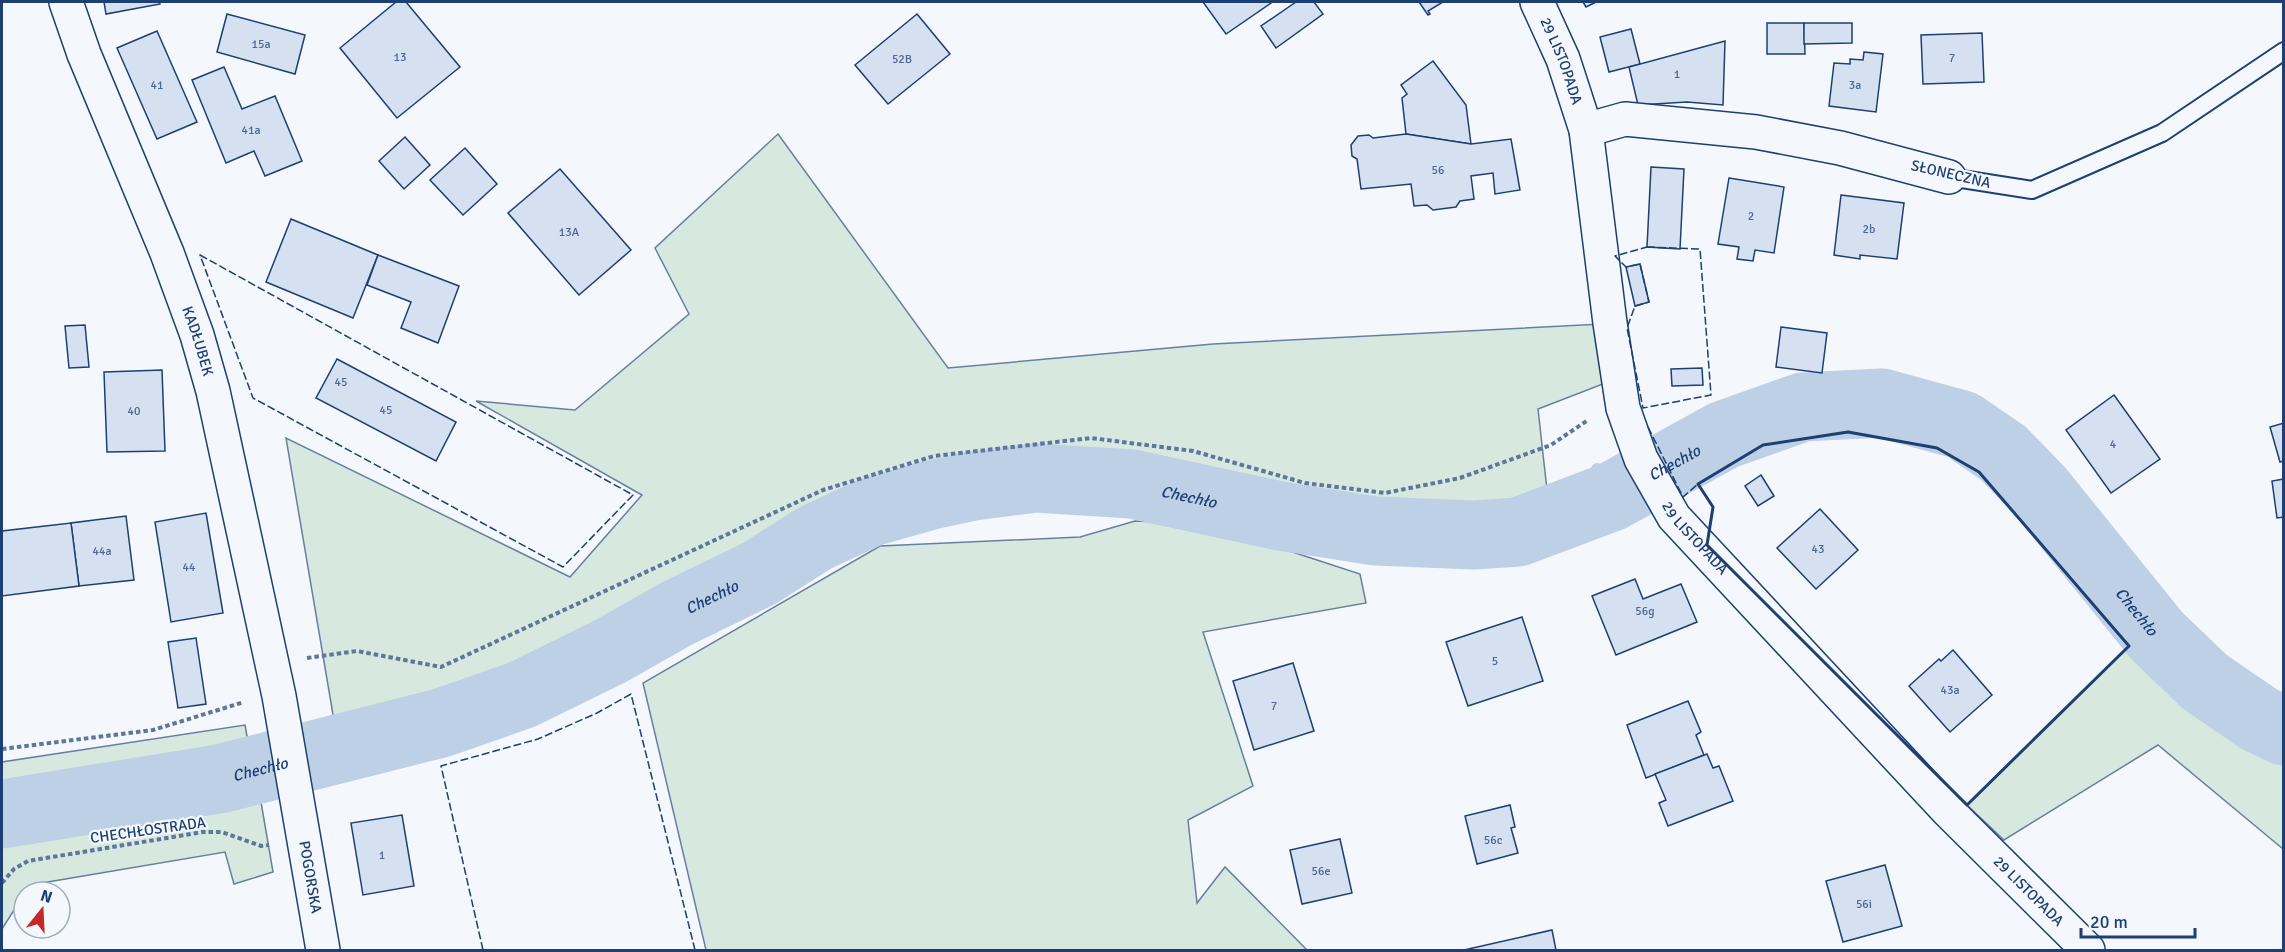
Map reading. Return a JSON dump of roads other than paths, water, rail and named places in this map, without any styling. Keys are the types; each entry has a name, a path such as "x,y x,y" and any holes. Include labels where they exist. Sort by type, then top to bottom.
{"street":[{"name":"KADŁUBEK","path":"66,2 84,54 163,242 197,335 213,391 266,698 297,803"},
{"name":"29 LISTOPADA","path":"1538,2 1563,59 1587,130 1610,323 1623,408 1641,459 1674,517 1947,810 2088,951"},
{"name":"SŁONECZNA","path":"1587,130 1625,119 1756,132 1851,151 1949,177"},
{"name":"POGORSKA","path":"297,803 323,951"}],"lane":[{"name":"SŁONECZNA","path":"1949,177 2032,190 2162,133 2283,51"}],"waterway":[{"name":"Chechło","path":"2,814 219,779 441,723 521,695 609,652 676,614 760,573 815,538 871,512 931,495 973,486 1036,478 1132,484 1280,516 1375,531 1474,535 1518,532 1611,497 1724,435 1803,407 1882,403 1962,425 2003,453 2039,490 2157,636 2205,682 2259,719 2284,731"},
{"path":"1596,502 1597,469"}]}
